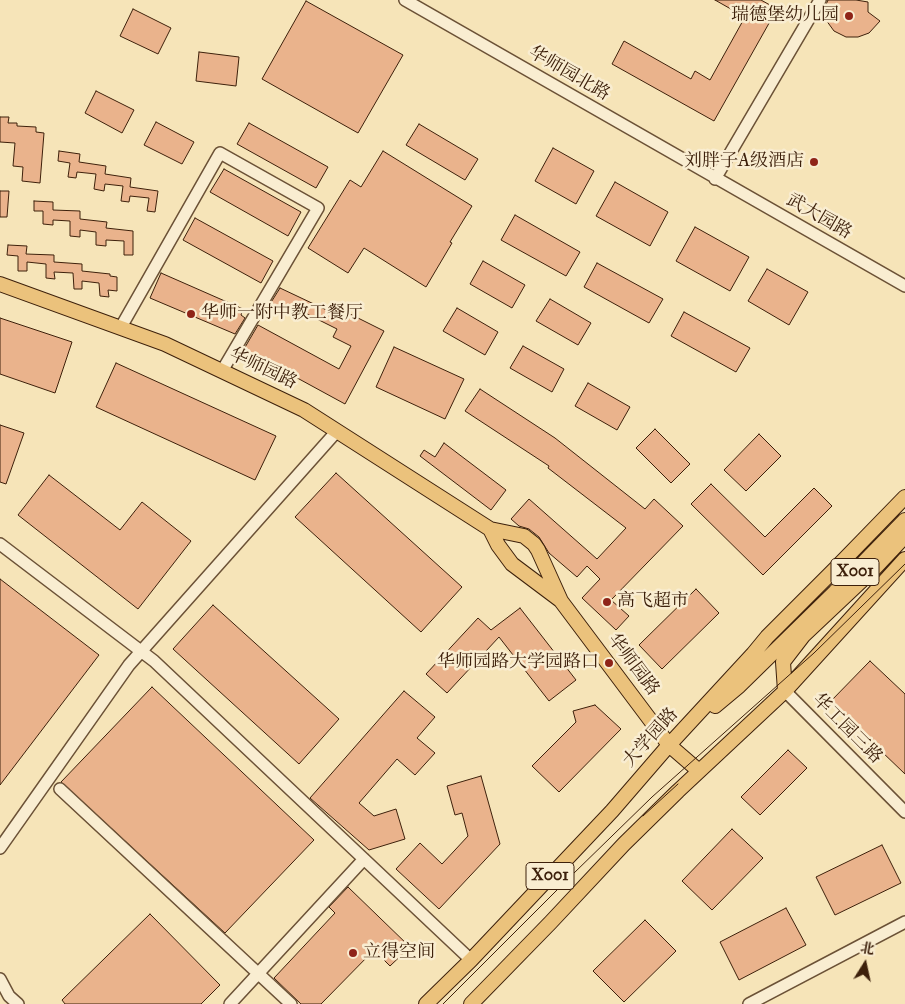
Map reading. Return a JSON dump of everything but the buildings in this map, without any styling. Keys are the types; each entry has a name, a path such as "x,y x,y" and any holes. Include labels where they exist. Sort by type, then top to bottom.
{"main road":[{"name":"华师园路","path":"0,284 165,344 304,410 490,529"},
{"name":"大学园路","path":"426,1004 471,960 612,811 669,744 753,654 766,637 905,496"},
{"name":"X001","path":"808,625 835,592 905,520"},
{"path":"490,529 498,545 512,564 561,601"},
{"path":"490,529 524,536 534,544 561,601"},
{"path":"669,744 874,569 905,536"},
{"name":"X001","path":"471,1004 624,844 699,771 786,691 905,558"},
{"name":"华师园路","path":"561,601 669,744 699,771"},
{"path":"786,691 784,662 803,636 808,625"}],"street":[{"name":"华师园北路","path":"405,0 715,179"},
{"path":"715,179 820,0"},
{"path":"121,327 220,153 318,208 222,371"},
{"name":"武大园路","path":"715,179 905,286"},
{"path":"0,848 141,651 337,431"},
{"path":"0,544 162,668 471,960"},
{"name":"华工园三路","path":"786,691 905,812"},
{"path":"60,789 291,1004"},
{"path":"230,1004 364,858"},
{"path":"749,1004 905,922"},
{"path":"0,979 9,996 18,1004"}],"tram line":[{"path":"443,1004 652,797 814,653 905,564"},
{"path":"643,816 678,784"}],"place":[{"name":"瑞德堡幼儿园","path":"849,16"},
{"name":"刘胖子A级酒店","path":"814,162"},
{"name":"华师一附中教工餐厅","path":"191,314"},
{"name":"高飞超市","path":"607,602"},
{"name":"华师园路大学园路口","path":"609,663"},
{"name":"立得空间","path":"353,953"}]}
